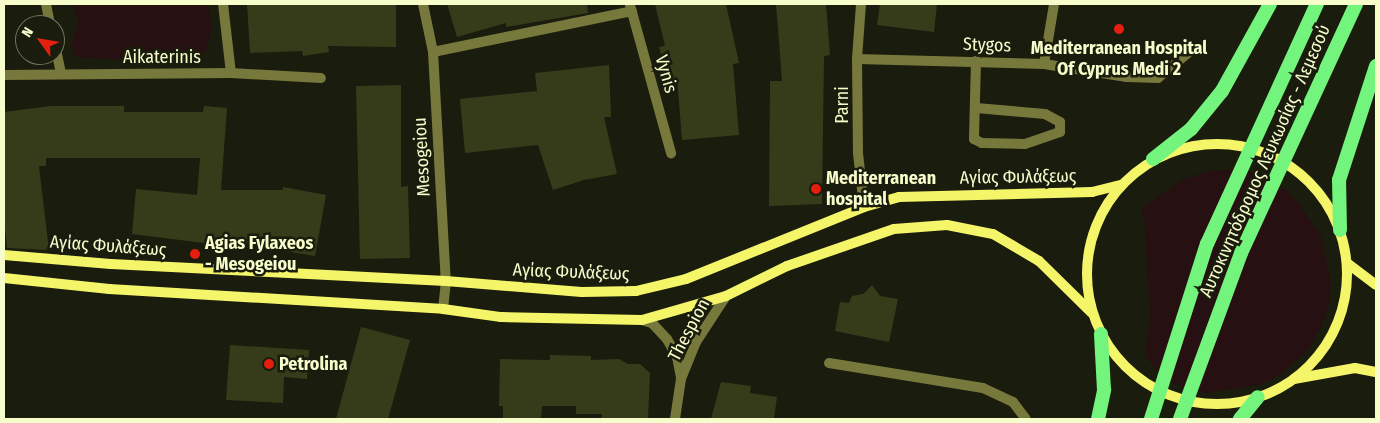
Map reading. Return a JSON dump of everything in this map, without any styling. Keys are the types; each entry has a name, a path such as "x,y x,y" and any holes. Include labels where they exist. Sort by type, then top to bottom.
{"highway":[{"path":"1153,160 1191,129 1222,91 1270,4"},
{"name":"Αυτοκινητόδρομος Λευκωσίας - Λεμεσού","path":"1151,419 1206,244 1317,4"},
{"name":"Αυτοκινητόδρομος Λευκωσίας - Λεμεσού","path":"1180,419 1241,253 1356,4"},
{"path":"1340,230 1340,180 1376,66"},
{"path":"1098,419 1104,390 1101,334"},
{"path":"1240,419 1258,397"}],"main road":[{"path":"1292,380 1317,357 1335,328 1345,297 1347,263 1340,230 1316,188 1273,157 1240,144 1195,144 1153,160 1121,185 1096,223 1086,268 1092,313 1101,334 1124,366 1156,390 1189,402 1224,404 1258,397 1292,380 1355,368 1376,372"},
{"name":"Αγίας Φυλάξεως","path":"4,255 111,264 446,281 582,292 636,291 686,279 864,207 899,196 1092,192 1121,185"},
{"path":"4,278 109,289 443,308 562,320 642,320 726,296 788,266 894,229 947,225 992,234 1039,261 1092,313"},
{"path":"1347,263 1376,285"}],"street":[{"path":"224,4 231,73"},
{"name":"Mesogeiou","path":"423,4 432,52 446,281 443,308"},
{"name":"Parni","path":"862,4 857,59 858,152 864,207"},
{"path":"1044,64 1054,4"},
{"path":"432,52 631,7"},
{"name":"Vynis","path":"631,7 671,153"},
{"name":"Stygos","path":"857,59 1044,64 1127,77 1158,78 1194,48"},
{"path":"976,61 974,139 982,143 1025,144 1060,132 1060,122 1045,114 976,108"},
{"path":"59,65 61,73"},
{"name":"Aikaterinis","path":"4,75 231,73 321,78"},
{"name":"Thespion","path":"675,419 681,379 696,342 726,296"},
{"name":"Thespion","path":"642,320 652,323 667,339 677,357 681,379"},
{"path":"829,362 983,388 1013,402 1026,419"}],"shaded area":[{"path":"73,4 208,4 212,27 207,49 195,62 186,63 75,57 71,45 78,22"},
{"path":"1237,169 1259,174 1286,190 1298,202 1321,236 1331,281 1329,305 1322,325 1308,350 1281,374 1259,385 1204,393 1174,384 1156,369 1145,355 1150,317 1144,217 1141,209 1184,179 1209,171"}],"building":[{"path":"247,4 396,4 396,47 328,46 329,52 303,56 302,51 250,53"},
{"path":"447,4 587,4 588,13 506,27 506,23 457,37"},
{"path":"655,4 726,4 739,63 733,64 739,135 682,140 677,77 667,80 659,47 665,46"},
{"path":"776,4 826,4 830,55 824,56 822,204 769,206 770,81 782,81"},
{"path":"880,4 937,4 934,32 877,25"},
{"path":"609,65 611,117 604,117 617,174 584,180 553,190 538,145 465,153 460,99 537,91 535,73"},
{"path":"401,85 401,187 408,186 410,258 360,259 356,86"},
{"path":"51,106 124,106 124,112 203,112 204,106 227,108 221,190 283,190 283,187 326,195 315,256 272,249 273,244 204,243 132,234 136,189 197,195 200,158 46,158 46,166 39,166 49,250 7,248 4,219 4,112"},
{"path":"872,285 880,296 898,299 889,342 835,331 840,302 849,303 852,296 863,294"},
{"path":"361,327 410,340 388,419 336,419"},
{"name":"Petrolina","path":"230,345 309,350 307,379 284,377 283,403 226,400"},
{"path":"550,355 591,356 591,360 619,359 628,364 640,364 650,373 648,419 601,419 602,414 576,414 576,406 542,406 541,419 503,419 503,406 499,406 500,359 550,360"},
{"path":"721,382 751,386 750,393 777,397 774,419 711,419"}],"place":[{"name":"Mediterranean Hospital Of Cyprus Medi 2","path":"1119,29"},
{"name":"Mediterranean hospital","path":"816,189"},
{"name":"Agias Fylaxeos - Mesogeiou","path":"195,254"},
{"name":"Petrolina","path":"269,364"}]}
